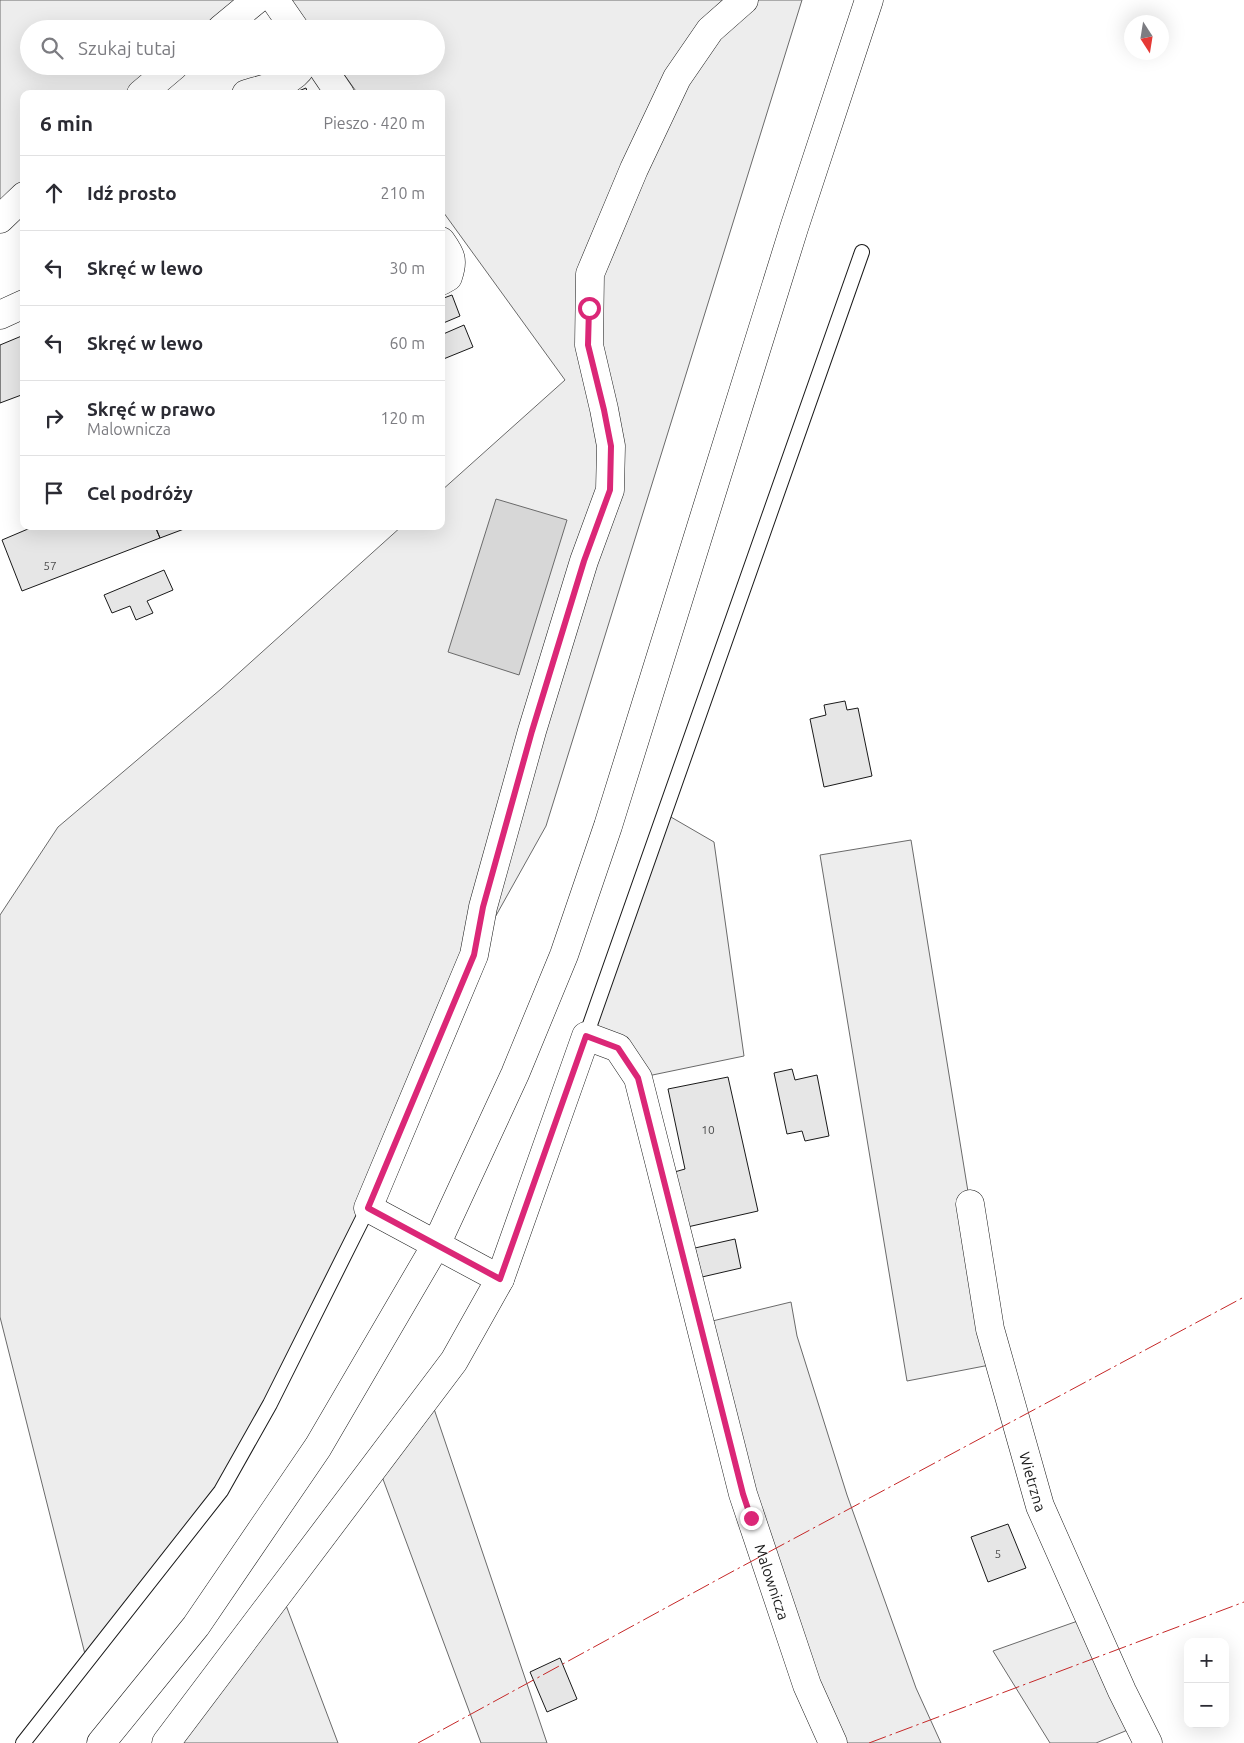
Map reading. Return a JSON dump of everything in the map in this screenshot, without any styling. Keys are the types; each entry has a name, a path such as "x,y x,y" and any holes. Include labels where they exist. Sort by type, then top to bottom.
{"main road":[{"path":"232,20 256,0"},
{"path":"275,0 289,20"},
{"path":"500,1279 368,1208 474,955 483,907 532,731 584,561 610,490 611,446 588,345 590,274 634,169 676,78 710,30 744,0"},
{"path":"101,1743 196,1626 318,1447 436,1245 515,1074 564,955 608,826 791,238 869,0"},
{"path":"145,90 163,75"},
{"path":"258,90 286,81 295,75"},
{"path":"327,75 337,90"},
{"path":"0,219 20,201"},
{"path":"445,247 449,253 452,265 448,277 445,279"},
{"path":"0,315 20,306"},
{"path":"166,1743 454,1361 500,1279 586,1036"},
{"name":"Malownicza","path":"586,1036 618,1048 638,1078 743,1494 807,1685 833,1743"},
{"name":"Wietrzna","path":"970,1204 990,1329 1040,1506 1122,1691 1148,1743"}],"lane":[{"path":"586,1036 862,252"},
{"path":"23,1743 221,1491 270,1404 368,1208"}],"shaded area":[{"path":"0,0 256,0 232,20 20,20 20,75 163,75 146,90 20,90 20,200 0,219"},
{"path":"291,0 802,0 546,826 474,955 368,1208 221,1491 87,1662 0,1317 0,915 58,827 221,689 398,530 445,530 445,487 565,380 445,215 445,90 355,90 344,75 445,75 445,20 305,20"},
{"path":"496,499 567,520 519,675 448,652"},
{"path":"664,813 714,842 744,1056 638,1078 586,1036"},
{"path":"911,840 970,1204 1000,1363 907,1381 820,855"},
{"path":"791,1302 797,1336 847,1495 916,1688 941,1743 833,1743 700,1324"},
{"path":"429,1394 547,1743 481,1743 377,1463"},
{"path":"281,1592 338,1743 166,1743"},
{"path":"1089,1617 1140,1725 1096,1743 1050,1743 993,1651"}],"building":[{"path":"452,295 460,316 445,322 445,298"},
{"path":"464,325 473,347 445,358 445,333"},
{"path":"20,337 20,396 0,403 0,345"},
{"path":"26,530 157,530 160,538 22,591 2,540"},
{"path":"157,530 181,530 160,538"},
{"path":"164,570 173,590 147,601 153,613 136,620 130,606 112,613 104,595"},
{"path":"845,701 847,710 858,708 872,776 824,787 810,719 826,715 824,705"},
{"path":"792,1069 795,1080 817,1075 829,1136 805,1141 802,1131 787,1134 774,1073"},
{"path":"728,1077 758,1211 683,1228 671,1173 685,1169 668,1089"},
{"path":"735,1239 741,1268 702,1277 695,1248"},
{"path":"1008,1524 1026,1568 988,1582 971,1537"},
{"path":"560,1658 577,1699 547,1712 530,1672"}],"power":[{"path":"418,1743 1244,1297"},
{"path":"869,1743 1244,1602"}],"route":[{"path":"589,308 588,345 611,446 610,490 584,561 532,731 483,907 474,955 368,1208 500,1279 586,1036 618,1048 638,1078 743,1494 751,1518"}]}
